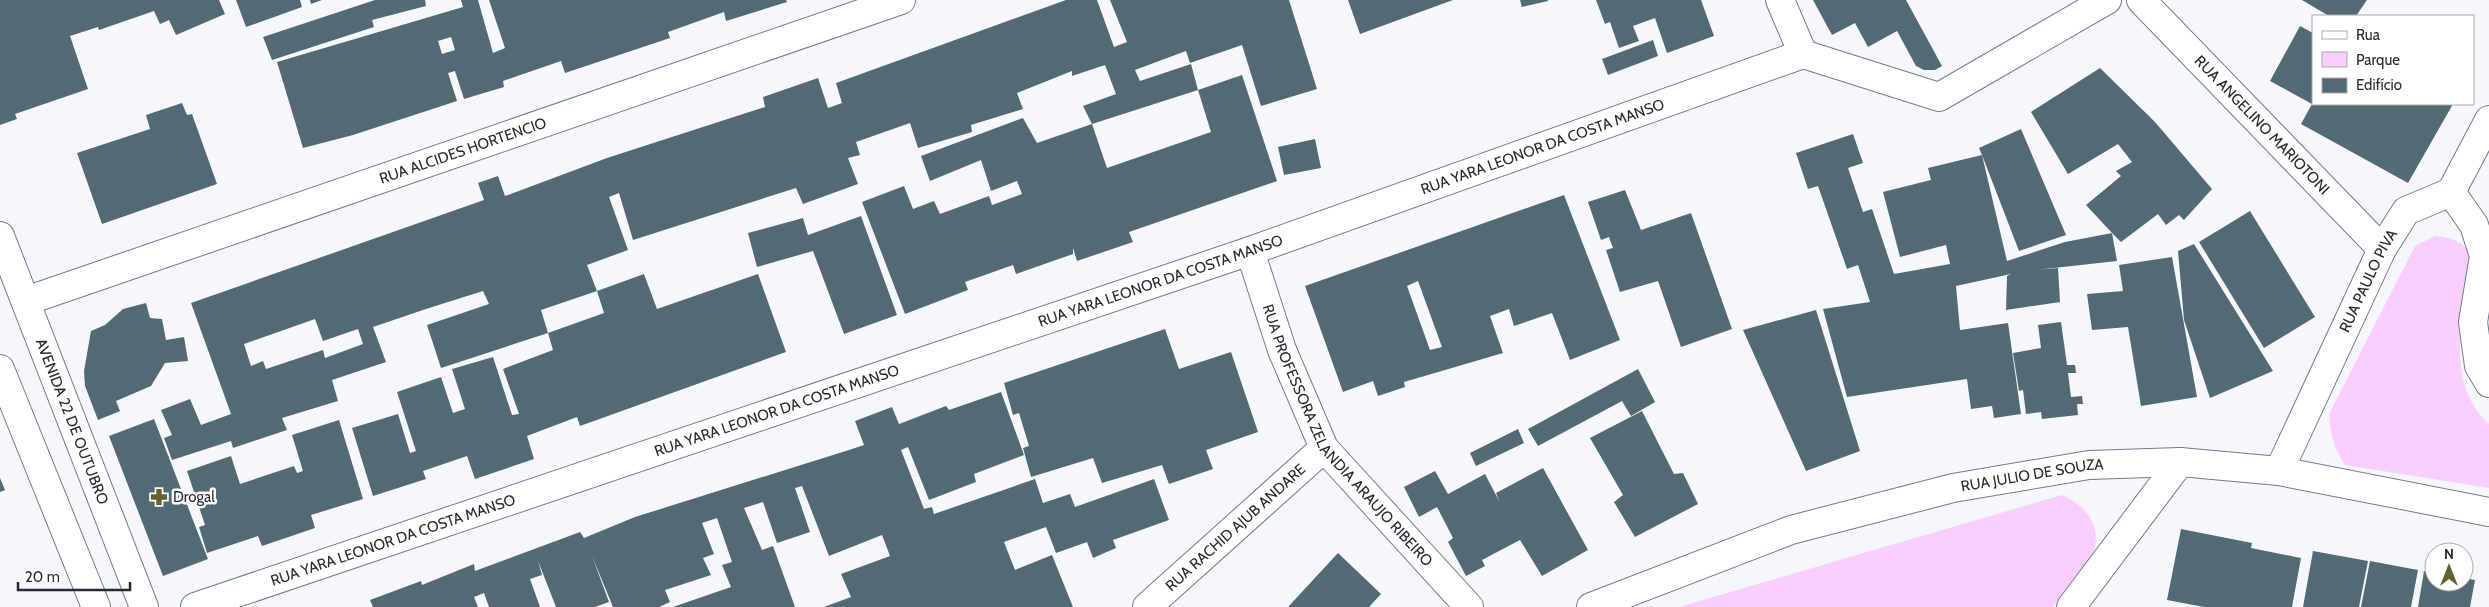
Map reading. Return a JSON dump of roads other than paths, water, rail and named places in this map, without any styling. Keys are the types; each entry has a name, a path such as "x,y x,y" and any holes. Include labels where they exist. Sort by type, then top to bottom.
{"street":[{"name":"RUA ALCIDES HORTENCIO","path":"26,300 901,0"},
{"path":"1780,0 1803,54 1940,97 2107,0"},
{"name":"RUA ANGELINO MARIOTONI","path":"2141,0 2382,249"},
{"name":"RUA YARA LEONOR DA COSTA MANSO","path":"195,607 1250,251 1803,54"},
{"path":"2489,120 2451,192 2474,225 2487,256 2473,322 2479,366 2489,383"},
{"name":"RUA PAULO PIVA","path":"2279,471 2382,249 2406,211 2451,192"},
{"name":"AVENIDA 22 DE OUTUBRO","path":"0,236 144,607"},
{"name":"RUA PROFESSORA ZELANDIA ARAUJO RIBEIRO","path":"1250,251 1282,350 1324,448 1469,607"},
{"path":"0,369 96,607"},
{"name":"RUA RACHID AJUB ANDARE","path":"1148,607 1324,448"},
{"path":"2071,607 2180,462"},
{"name":"RUA JULIO DE SOUZA","path":"1591,607 1791,530 1953,488 2089,464 2180,462 2279,471 2489,512"}],"place":[{"name":"Drogal","path":"159,497"}]}
